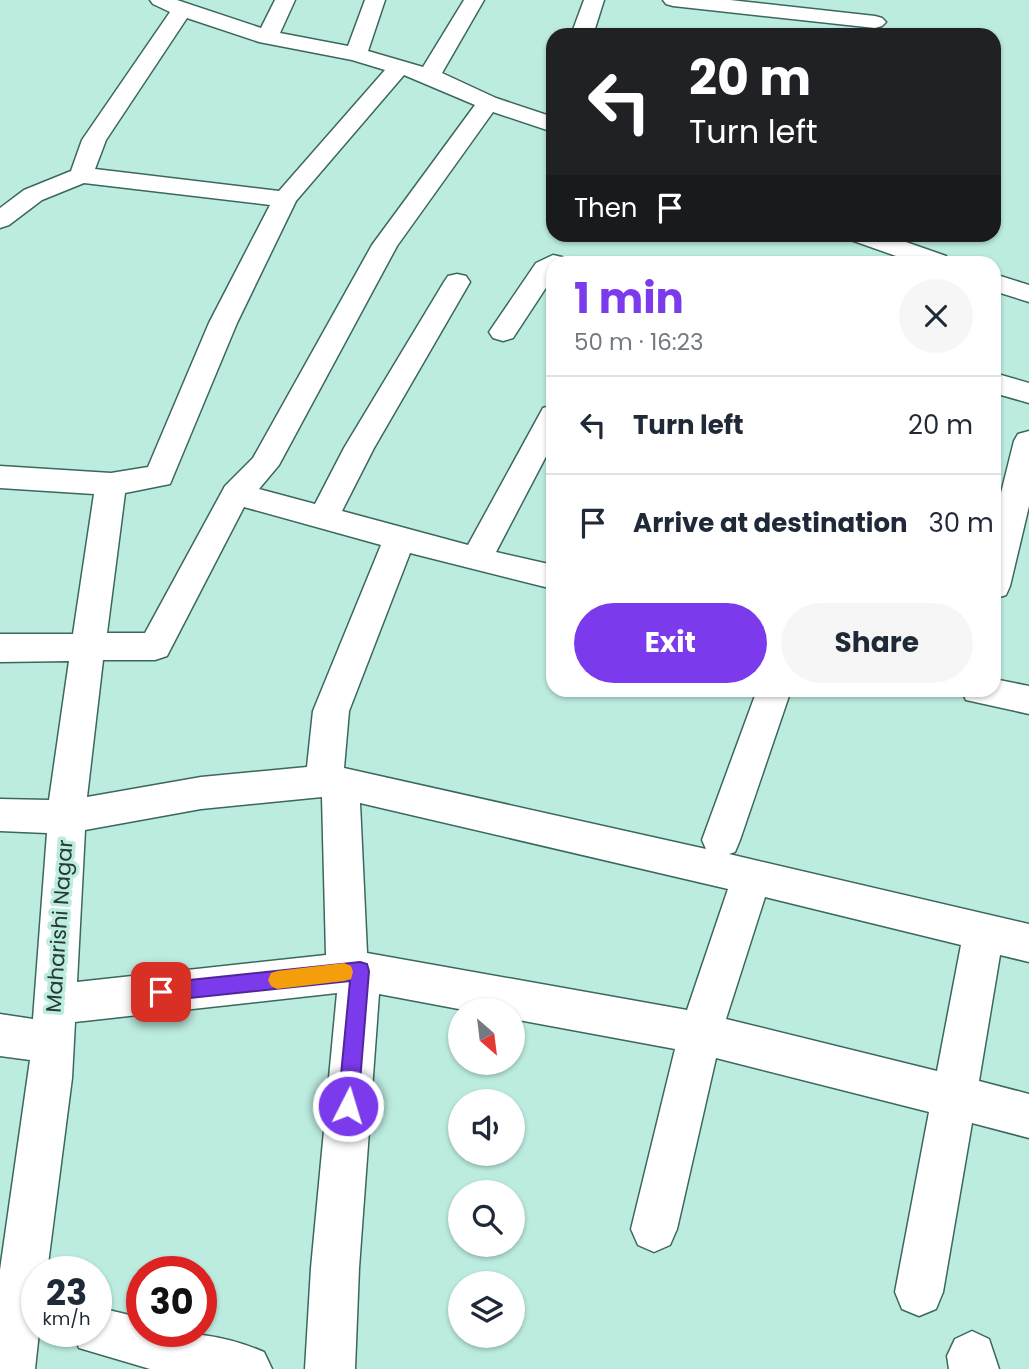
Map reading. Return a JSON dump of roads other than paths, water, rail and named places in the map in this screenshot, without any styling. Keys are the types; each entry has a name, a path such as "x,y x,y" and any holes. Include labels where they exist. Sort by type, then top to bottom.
{"street":[{"path":"160,0 182,10 267,37 356,54 429,76 488,103 546,122"},
{"path":"267,37 285,0"},
{"path":"356,54 375,0"},
{"path":"429,76 474,0"},
{"path":"584,28 594,0"},
{"path":"673,0 875,22"},
{"path":"81,175 94,140 182,10"},
{"path":"0,477 111,484 159,476 223,323 285,199 399,67"},
{"path":"0,648 155,646 236,494 264,465 385,245 488,103"},
{"path":"0,220 33,195 81,175 285,199"},
{"path":"880,242 920,256"},
{"path":"503,331 546,269"},
{"path":"324,516 359,448 457,282"},
{"path":"1001,284 1029,294"},
{"path":"1001,385 1029,393"},
{"path":"475,559 546,428"},
{"path":"1001,526 1004,500 1029,442"},
{"name":"Maharishi Nagar","path":"10,1369 50,1078 66,817 111,484"},
{"path":"236,494 475,559 546,575"},
{"path":"330,1369 354,971 332,782 331,711 400,538"},
{"path":"1001,695 1029,700"},
{"path":"721,840 772,697"},
{"path":"0,815 66,817 201,793 332,782 1029,943"},
{"path":"654,1229 700,1033 752,877"},
{"path":"919,1292 952,1097 984,932"},
{"path":"0,1035 53,1023 354,971 700,1033 1029,1116"},
{"path":"112,1335 247,1369"}]}
